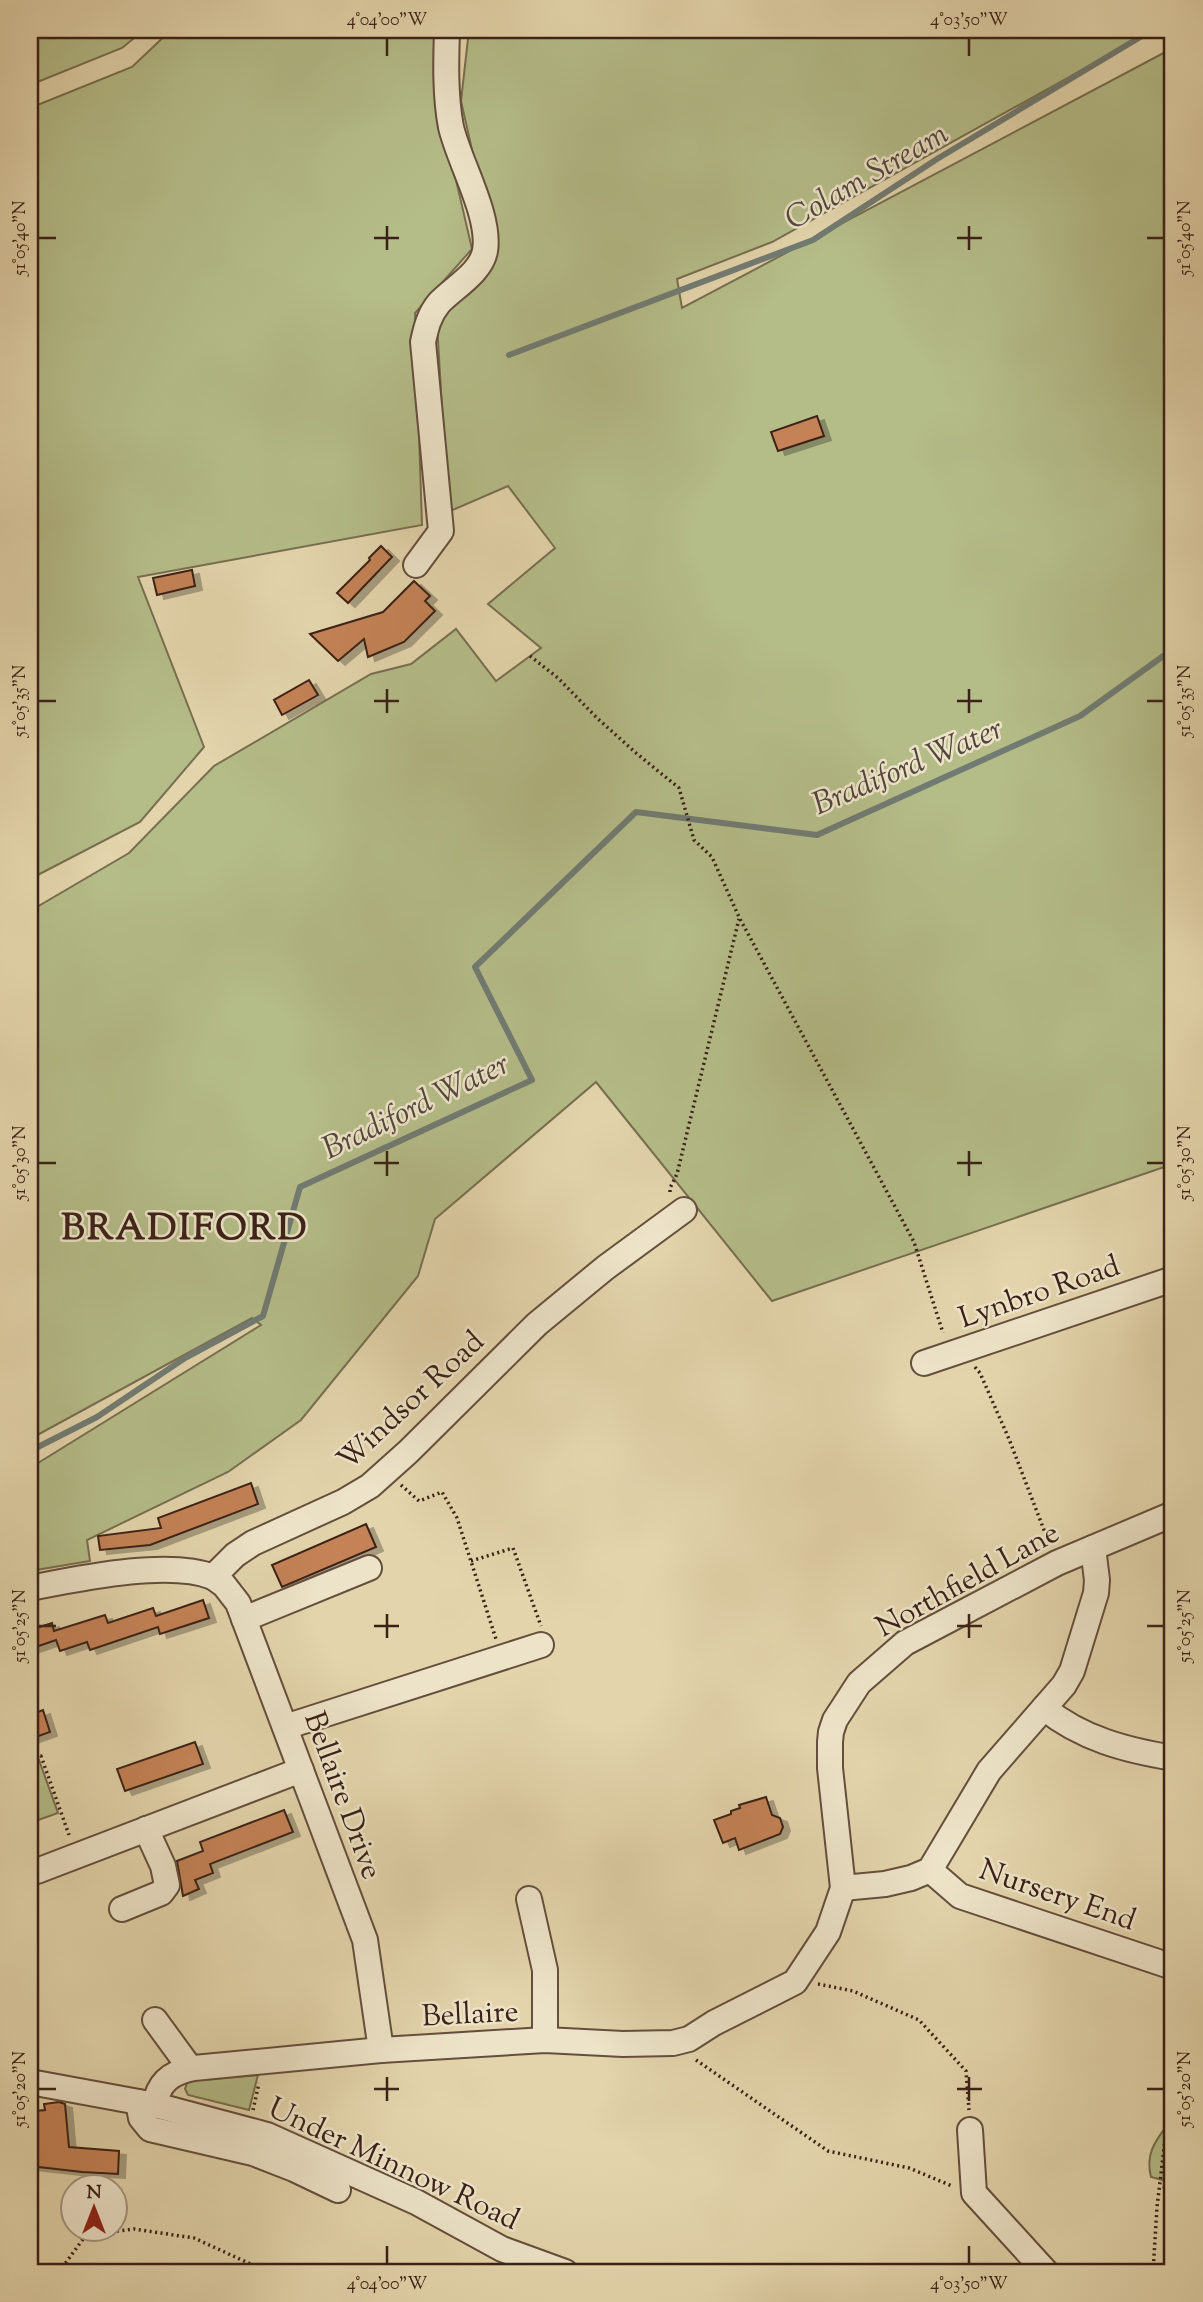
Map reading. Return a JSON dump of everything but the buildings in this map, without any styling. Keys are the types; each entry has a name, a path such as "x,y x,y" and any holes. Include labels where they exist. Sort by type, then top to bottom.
{"street":[{"path":"416,565 441,531 423,342 426,323 438,304 471,274 484,255 486,240 451,127 447,30"},
{"name":"Windsor Road","path":"213,1577 253,1542 360,1493 387,1472 537,1324 605,1268 684,1210"},
{"name":"Lynbro Road","path":"924,1363 1173,1279"},
{"name":"Northfield Lane","path":"795,1982 828,1932 843,1888 830,1768 830,1742 835,1720 852,1693 873,1668 905,1643 1057,1563 1173,1514"},
{"path":"843,1888 885,1884 930,1870 989,1771 1065,1685 1091,1612 1097,1580 1093,1548"},
{"path":"244,1619 369,1568"},
{"path":"30,1588 94,1576 170,1570 213,1577"},
{"name":"Bellaire Drive","path":"213,1577 234,1597 244,1619 365,1940 381,2050"},
{"path":"285,1727 541,1645"},
{"path":"1044,1708 1061,1722 1097,1740 1124,1749 1173,1758"},
{"path":"37,1871 300,1770"},
{"path":"122,1909 162,1893 167,1885 163,1866 146,1829"},
{"name":"Nursery End","path":"930,1870 960,1896 1173,1966"},
{"path":"529,1899 545,1970 545,2040"},
{"name":"Bellaire","path":"147,2103 157,2095 163,2082 190,2068 381,2050 545,2040 623,2044 673,2043 689,2039 714,2023 795,1982"},
{"path":"155,2020 190,2068"},
{"path":"30,2082 147,2103 141,2118 150,2129 253,2153 338,2190"},
{"name":"Under Minnow Road","path":"147,2103 248,2129 302,2149 416,2202 502,2249 565,2272"},
{"path":"970,2130 974,2193 1046,2272"}],"path":[{"path":"530,656 558,678 616,735 679,788 694,840 712,857 739,918 914,1242 942,1332 980,1373 1057,1563"},
{"path":"684,1210 670,1196 670,1188 677,1174 739,918"},
{"path":"387,1472 419,1501 442,1492 457,1518 503,1657"},
{"path":"471,1561 513,1548 547,1642 541,1645"},
{"path":"30,1759 41,1756 76,1856"},
{"path":"795,1982 853,1991 919,2020 966,2071 970,2130"},
{"path":"673,2043 828,2151 909,2168 974,2193"},
{"path":"248,2129 265,2061"},
{"path":"1153,2272 1157,2207 1168,2115 1173,2110"},
{"path":"1173,2173 1163,2190 1173,2194"},
{"path":"59,2272 86,2235 134,2229 194,2238 268,2272"},
{"path":"30,2251 43,2272"}],"green space":[{"path":"30,30 144,30 122,48 30,85"},
{"path":"171,30 436,30 437,98 472,249 415,313 422,525 138,577 204,747 140,822 30,879 30,108 132,67"},
{"path":"469,30 1154,30 772,242 677,279 682,308 1173,48 1173,1164 772,1301 596,1082 435,1219 418,1276 301,1420 228,1472 87,1540 90,1561 30,1571 30,1468 261,1325 252,1318 30,1439 30,911 129,853 214,766 371,674 411,664 456,629 496,681 541,648 488,604 555,548 508,486 448,512 437,323 495,252 461,101"},
{"path":"39,1760 58,1813 30,1823 30,1763"},
{"path":"258,2075 249,2110 188,2095 185,2089 190,2081"},
{"path":"1173,2117 1173,2183 1151,2177 1149,2168 1154,2145"}],"waterway":[{"name":"Colam Stream","path":"509,355 813,240 937,159 1152,30"},
{"name":"Bradiford Water","path":"30,1451 97,1417 185,1358 263,1316 300,1187 532,1080 475,967 636,812 817,835 1080,716 1173,649"}],"district":[{"name":"BRADIFORD","path":"185,1226"}]}
